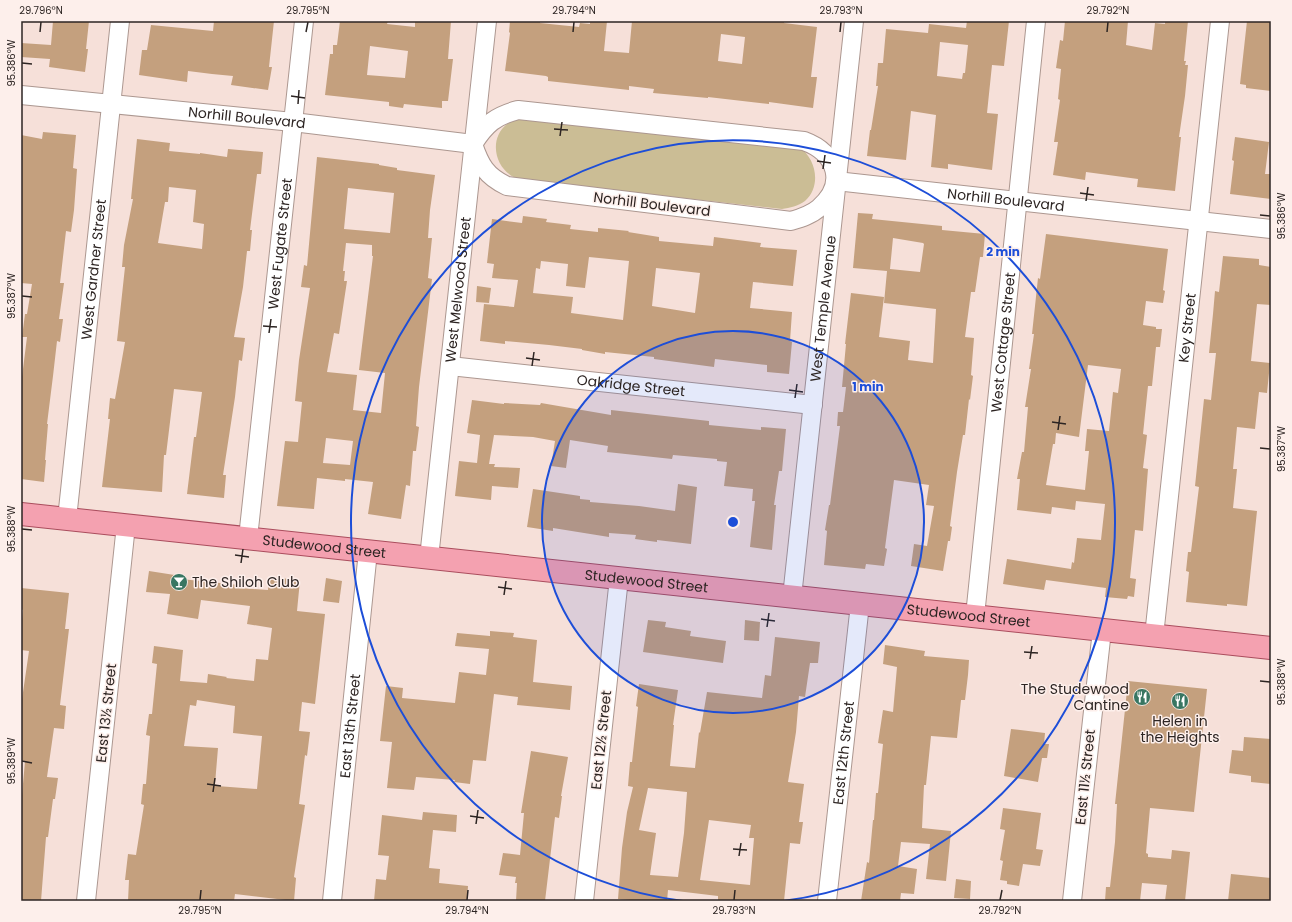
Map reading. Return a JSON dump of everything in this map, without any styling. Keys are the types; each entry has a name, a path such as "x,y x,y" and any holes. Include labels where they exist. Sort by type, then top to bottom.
{"main road":[{"name":"Studewood Street","path":"21,514 1271,648"}],"street":[{"name":"West Gardner Street","path":"67,519 120,21"},
{"name":"West Fugate Street","path":"248,538 304,21"},
{"name":"West Melwood Street","path":"430,558 487,21"},
{"name":"West Temple Avenue","path":"792,597 854,21"},
{"name":"West Cottage Street","path":"975,616 1036,21"},
{"name":"Key Street","path":"1154,636 1220,21"},
{"name":"Norhill Boulevard","path":"21,95 293,122 473,144 481,165 488,174 497,182 507,186 791,221 806,217 818,209 829,198 836,181 1271,229"},
{"path":"473,144 487,124 507,113 518,110 804,141 813,144 828,157 833,166 836,181"},
{"name":"Oakridge Street","path":"450,366 813,405"},
{"name":"East 13½ Street","path":"86,901 126,525"},
{"name":"East 13th Street","path":"332,901 368,551"},
{"name":"East 12½ Street","path":"584,901 619,578"},
{"name":"East 12th Street","path":"827,901 860,604"},
{"name":"East 11½ Street","path":"1072,901 1102,630"}],"shaded area":[{"path":"525,118 799,147 810,158 813,165 815,172 814,188 805,201 782,209 521,180 513,177 500,164 496,148 497,139 507,124"}],"building":[{"path":"53,21 89,21 85,72 49,67 50,59 21,57 21,43 51,45"},
{"path":"214,21 274,21 269,67 272,67 268,90 231,85 233,76 188,71 187,82 139,75 142,50 147,50 151,25 213,31"},
{"path":"340,21 388,21 387,24 415,27 415,21 451,21 448,59 453,59 448,101 442,101 442,108 404,104 403,108 389,106 389,102 325,95 330,54 333,54 333,45 337,45","holes":["370,46 408,51 405,78 367,75"]},
{"path":"510,21 540,21 540,23 579,27 580,23 590,24 590,21 607,21 604,51 629,53 632,21 784,21 784,23 817,27 811,77 817,77 813,108 769,102 769,104 708,97 653,93 654,89 629,86 629,90 548,81 548,77 546,76 505,71","holes":["721,34 745,37 742,64 718,61"]},
{"path":"967,21 1009,21 1004,66 992,65 987,113 998,114 992,170 948,164 948,169 931,167 936,115 911,111 906,160 867,156 878,86 876,86 878,63 883,63 886,29 928,33 929,24 966,28","holes":["940,42 968,45 965,73 963,73 962,79 937,76"]},
{"path":"1065,21 1128,21 1126,45 1152,50 1155,23 1165,24 1165,21 1188,21 1184,61 1186,61 1185,65 1188,65 1179,137 1181,137 1175,191 1137,187 1138,179 1086,172 1085,180 1053,175 1058,142 1054,142 1060,100 1058,99 1061,69 1056,68 1060,40 1063,41"},
{"path":"1247,21 1271,21 1271,91 1246,88 1246,85 1240,84"},
{"path":"43,132 76,135 73,168 77,169 71,232 66,231 60,283 64,283 59,319 63,319 60,342 57,341 47,424 44,482 21,479 21,385 27,337 22,337 25,314 27,314 32,284 21,283 21,135 42,139"},
{"path":"1235,137 1269,142 1265,174 1271,174 1271,199 1230,194"},
{"path":"137,139 170,143 169,151 200,153 227,157 228,149 263,152 261,174 257,174 250,230 252,230 250,251 247,251 243,287 234,337 245,338 242,361 239,360 223,475 226,475 224,498 187,494 194,437 196,437 202,392 174,389 166,455 164,455 162,492 102,487 110,419 108,419 110,398 115,399 125,342 117,341 125,267 122,267 124,245 133,199 131,199","holes":["169,187 196,190 193,222 204,224 202,249 158,243 165,202 168,202"]},
{"path":"317,157 379,164 397,168 397,170 435,175 428,238 432,238 428,278 432,279 419,387 416,426 419,427 416,451 413,451 410,486 406,485 401,519 368,514 373,482 345,479 345,481 317,478 314,509 277,506 285,441 298,442 302,402 295,401 299,360 310,288 301,287 304,265 307,266","holes":["348,188 394,193 390,233 344,229","346,243 372,245 373,256 359,370 385,373 381,413 353,410 357,375 327,372 334,333 339,334 347,281 344,281 345,271 343,271","326,438 353,441 350,465 323,463"]},
{"path":"858,213 873,214 872,219 942,226 942,230 985,234 983,257 980,257 975,292 971,292 965,337 974,338 971,375 973,376 965,435 963,435 957,472 950,526 952,527 950,541 948,541 943,571 911,566 914,544 927,546 934,506 926,505 929,485 894,480 884,566 866,564 865,569 824,565 827,531 825,530 830,505 840,426 837,426 838,412 843,412 846,387 842,387 851,293 884,297 879,337 910,341 908,360 933,363 936,309 884,303 887,271 853,268","holes":["893,238 923,243 920,272 890,269"]},
{"path":"523,216 547,219 546,222 571,225 570,229 598,232 598,228 629,231 628,232 659,237 659,241 713,246 714,237 761,243 760,247 797,250 793,286 753,282 750,308 792,312 790,341 792,342 789,374 767,372 767,365 715,359 714,367 654,359 654,357 605,352 605,354 582,349 549,345 505,341 505,344 480,341 484,304 514,307 518,280 492,278 494,264 487,263 492,219 522,223","holes":["589,257 629,261 623,320 571,313 573,297 533,293 536,268 540,269 541,261 568,264 566,286 585,288","656,268 700,273 695,313 652,306"]},
{"path":"1046,234 1168,249 1163,303 1146,301 1143,325 1156,327 1156,329 1162,329 1160,347 1156,347 1152,386 1148,386 1143,434 1147,435 1143,468 1148,469 1143,531 1135,530 1130,578 1136,579 1134,597 1128,596 1127,599 1105,597 1106,588 1046,580 1044,590 1003,584 1007,559 1071,569 1072,562 1074,563 1077,538 1101,540 1105,504 1076,501 1075,510 1052,507 1051,514 1017,510 1020,479 1017,479 1022,452 1024,452 1028,407 1025,407 1031,369 1029,369 1034,334 1032,334 1038,278 1040,279","holes":["1088,365 1121,369 1118,393 1113,392 1109,431 1087,429 1085,451 1089,451 1085,490 1046,485 1056,433 1079,437"]},
{"path":"1223,256 1259,259 1259,265 1271,267 1271,305 1257,304 1251,361 1270,363 1267,393 1259,392 1255,429 1237,427 1233,469 1237,469 1233,508 1257,511 1247,606 1227,604 1227,606 1186,602 1189,572 1186,571 1188,552 1191,552 1199,487 1195,486 1204,399 1211,400 1216,353 1209,353 1215,291 1219,292"},
{"path":"477,286 491,288 489,303 476,302"},
{"path":"472,400 504,404 540,405 541,403 611,415 611,410 709,421 709,425 761,430 761,427 786,429 782,471 779,471 774,505 776,505 772,550 750,547 755,501 752,501 753,489 724,486 727,462 717,461 717,459 673,455 672,459 607,452 608,446 570,440 566,468 551,466 555,441 533,437 494,435 489,464 495,464 494,467 520,468 518,488 492,486 491,500 455,496 459,461 477,463 480,435 467,433"},
{"path":"678,484 697,487 691,544 635,539 636,535 609,533 609,537 553,528 553,531 527,527 533,489 580,496 580,499 590,500 590,502 675,511"},
{"path":"149,571 181,576 181,579 239,585 239,588 268,590 269,577 300,580 297,611 325,614 315,704 302,702 299,731 310,732 307,756 305,755 299,804 305,805 294,877 296,878 294,901 235,894 234,901 128,901 129,880 125,880 128,854 136,855 144,805 141,804 143,784 146,784 150,736 146,735 149,714 152,714 157,664 152,663 154,646 183,650 180,681 207,683 208,674 227,677 226,678 254,681 256,659 268,660 272,628 247,624 250,606 201,600 198,619 167,614 170,594 146,592","holes":["197,700 235,706 233,733 262,736 257,789 217,786 215,784 218,748 184,746 190,705 196,706"]},
{"path":"326,578 342,581 339,603 323,601"},
{"path":"21,588 69,593 65,629 69,629 60,705 66,706 64,729 54,728 47,777 58,778 55,799 53,799 48,837 46,837 41,901 21,901 21,807 25,761 21,760 21,706 29,651 21,650 23,610 21,609"},
{"path":"648,620 666,622 665,627 691,631 690,636 726,641 723,663 643,652"},
{"path":"745,620 760,622 759,641 744,640"},
{"path":"490,631 514,633 513,637 537,640 533,682 572,686 570,710 517,705 518,697 494,694 486,761 473,760 470,784 454,782 455,780 416,777 414,790 387,788 392,742 380,741 386,686 403,688 402,698 455,703 459,672 486,675 489,649 455,646 457,633 490,636"},
{"path":"775,637 820,642 818,663 810,663 805,697 799,696 796,732 788,782 804,784 799,822 803,822 800,844 790,843 784,901 718,901 718,896 668,890 667,901 618,899 622,848 627,812 633,787 628,786 638,707 636,706 639,684 678,690 673,725 670,766 695,768 699,732 700,733 707,692 762,698 765,675 771,676","holes":["648,788 687,792 684,833 678,877 650,875 656,833 639,830","709,820 751,825 749,838 754,838 750,885 700,880"]},
{"path":"885,645 925,651 924,656 969,660 968,675 965,700 961,700 957,738 931,736 926,785 924,785 922,828 951,831 946,881 926,879 930,844 901,842 898,866 917,869 914,894 901,893 900,901 861,901 867,862 869,863 876,793 878,793 883,744 878,743 883,710 893,712 897,667 883,664"},
{"path":"1128,681 1207,689 1194,812 1150,808 1146,853 1148,854 1148,857 1171,859 1172,850 1190,852 1185,901 1165,901 1167,885 1142,883 1140,901 1105,901 1106,887 1110,887 1115,842 1117,804 1115,804"},
{"path":"1011,729 1045,733 1044,744 1049,744 1047,758 1042,758 1038,782 1004,776"},
{"path":"1244,737 1271,739 1271,784 1251,782 1251,776 1229,773 1232,750 1243,751"},
{"path":"531,751 568,757 561,796 559,818 555,817 545,901 516,901 516,877 499,875 503,853 520,855 524,813 521,813"},
{"path":"1003,808 1041,813 1036,849 1043,850 1040,866 1023,864 1019,886 1007,884 1007,881 1000,880 1003,861 1000,860 1005,830 1000,829"},
{"path":"423,812 457,815 456,832 433,830 429,868 440,869 439,883 468,886 467,901 374,901 376,879 386,880 389,856 378,855 382,815 422,820"},
{"path":"1231,874 1271,878 1270,901 1228,901"},
{"path":"956,879 971,881 970,899 954,898"}],"place":[{"name":"The Shiloh Club","path":"179,582"},
{"name":"The Studewood Cantine","path":"1142,697"},
{"name":"Helen in the Heights","path":"1180,701"}]}
